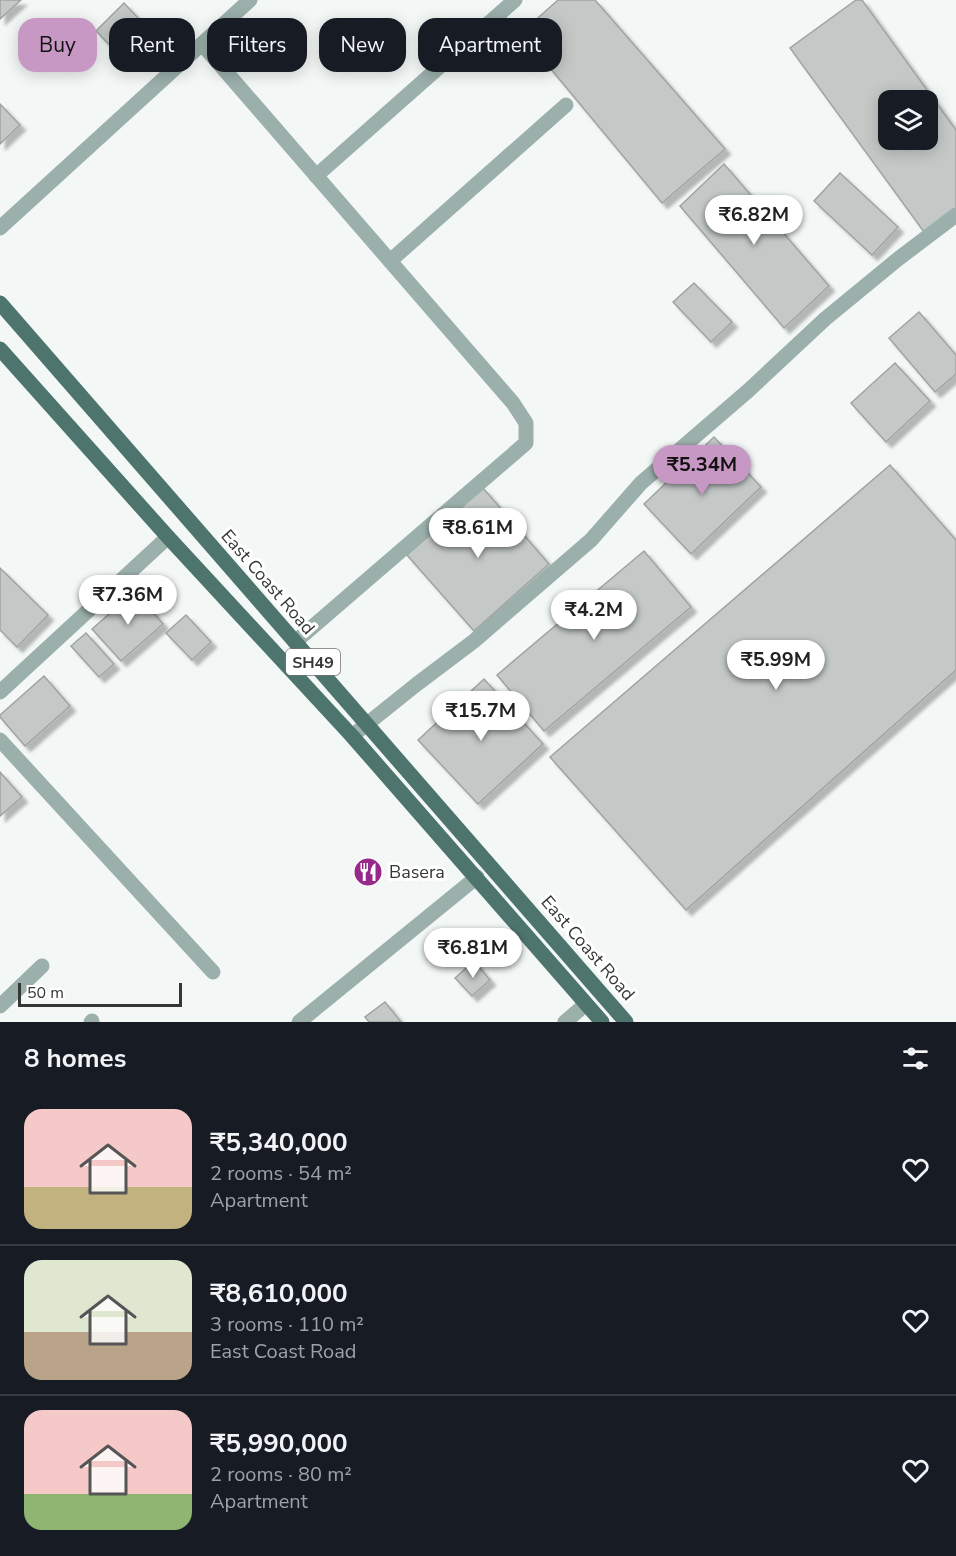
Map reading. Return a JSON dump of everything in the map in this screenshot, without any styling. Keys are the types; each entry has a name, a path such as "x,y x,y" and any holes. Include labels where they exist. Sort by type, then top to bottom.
{"main road":[{"name":"East Coast Road","path":"0,303 626,1022"},
{"name":"East Coast Road","path":"0,349 168,537 352,736 602,1022"}],"street":[{"path":"0,228 250,0"},
{"path":"316,176 515,0"},
{"path":"202,44 513,403 526,423 526,443 295,642"},
{"path":"390,261 566,105"},
{"path":"352,736 474,641 591,540 641,483 749,390 825,319 956,215"},
{"path":"0,692 168,537"},
{"path":"0,740 213,972"},
{"path":"299,1022 477,877"},
{"path":"0,1006 42,966"},
{"path":"565,1022 586,1004"}],"building":[{"path":"0,0 21,0 0,19"},
{"path":"558,0 595,0 725,149 662,203 553,72 562,72 562,18 538,18"},
{"path":"856,0 862,0 927,90 878,90 878,150 938,150 938,105 956,130 956,208 924,232 790,48"},
{"path":"124,3 138,18 109,18"},
{"path":"109,18 109,44 97,32"},
{"path":"0,104 20,125 0,144"},
{"path":"724,164 829,286 784,328 680,206"},
{"path":"840,173 898,227 872,255 814,201"},
{"path":"694,283 732,322 711,342 673,302"},
{"path":"919,312 956,355 956,374 935,392 889,338"},
{"path":"895,363 930,401 886,442 851,403"},
{"path":"714,437 761,487 691,554 644,504"},
{"path":"890,465 956,540 956,670 686,910 550,757"},
{"path":"483,488 549,564 474,631 407,555"},
{"path":"644,551 691,607 544,731 497,675"},
{"path":"0,568 48,615 17,647 0,630"},
{"path":"135,591 163,624 121,661 92,629"},
{"path":"186,615 211,642 192,660 166,633"},
{"path":"86,633 114,664 99,677 71,646"},
{"path":"44,676 70,706 25,746 0,715"},
{"path":"484,679 543,744 478,804 418,740"},
{"path":"0,772 22,797 0,816"},
{"path":"474,961 490,980 472,996 455,978"},
{"path":"385,1002 401,1022 369,1022 365,1017"}],"place":[{"name":"Basera","path":"368,872"}]}
